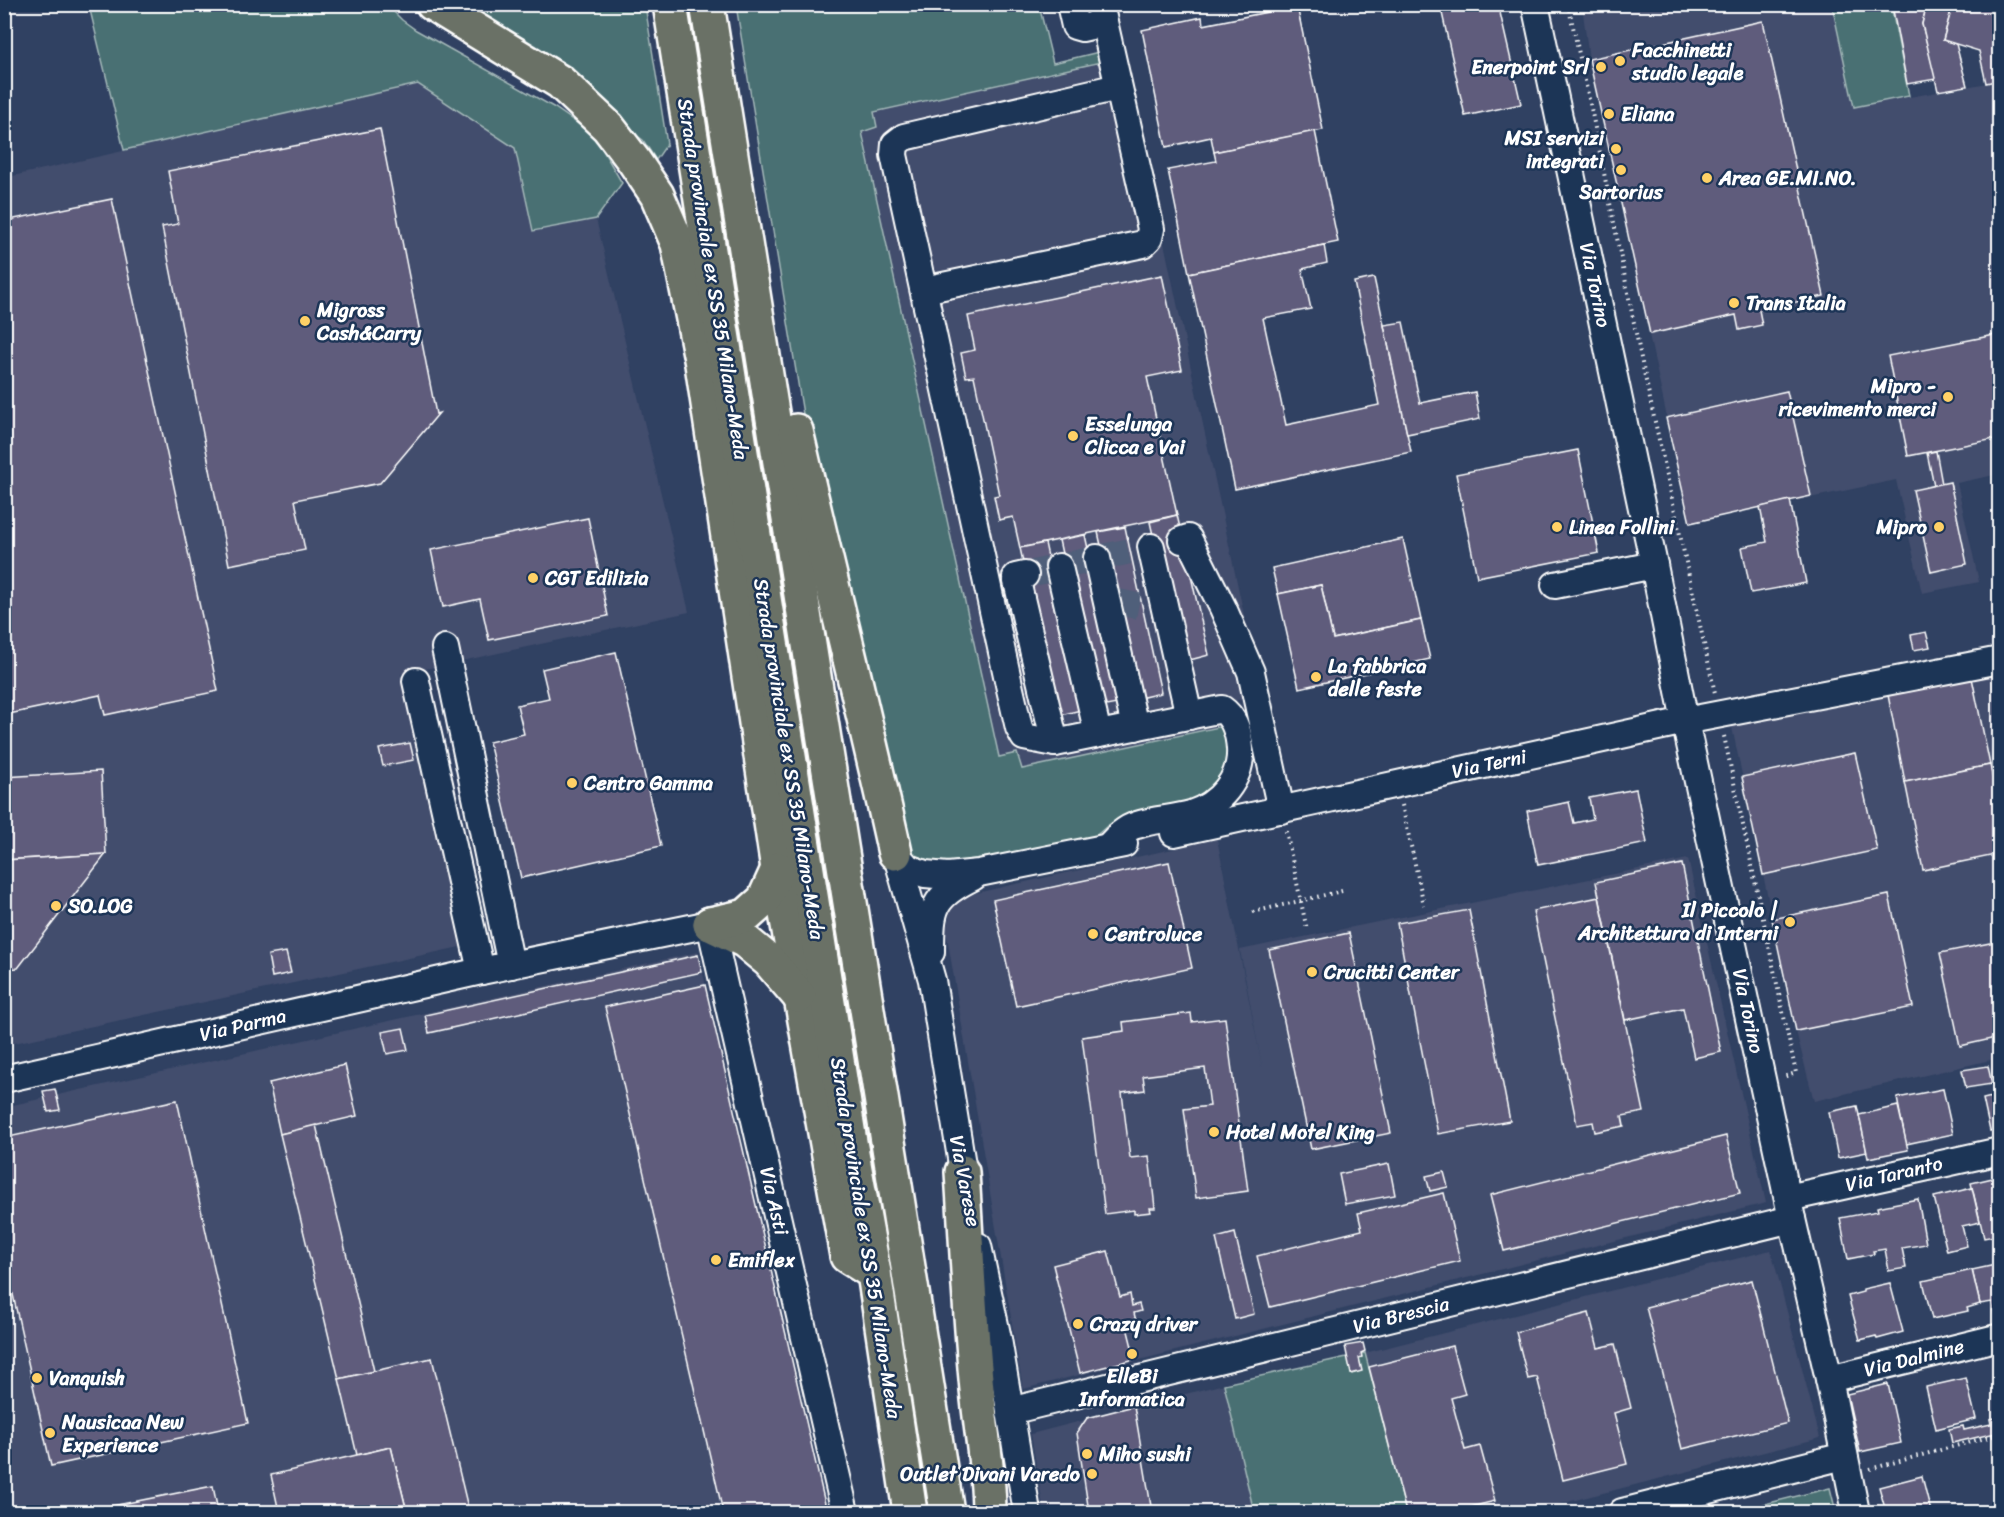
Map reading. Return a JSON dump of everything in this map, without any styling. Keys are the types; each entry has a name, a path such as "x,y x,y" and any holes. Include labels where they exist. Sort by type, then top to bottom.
{"highway":[{"path":"433,4 560,82 608,127 657,195 678,244 702,364 799,996 847,1256 874,1273"},
{"name":"Strada provinciale ex SS 35 Milano-Meda","path":"670,4 850,1142 874,1273 910,1512"},
{"name":"Strada provinciale ex SS 35 Milano-Meda","path":"708,4 947,1512"},
{"path":"719,4 738,74 794,424 896,853"},
{"path":"710,924 746,916 764,900 778,869"},
{"path":"710,924 745,941 769,962 799,996"},
{"path":"962,1172 978,1401 989,1478 989,1512"}],"street":[{"path":"924,290 1143,244 1149,238 1151,229 1102,14 1082,28 1075,26 1070,4"},
{"name":"Via Torino","path":"1535,4 1685,721 1856,1512"},
{"path":"1118,87 904,137 896,144 894,155 1019,728 1024,737 1055,743 1222,709 1248,731 1275,811"},
{"path":"1182,540 1188,538 1223,608 1251,672 1275,811"},
{"path":"1145,548 1182,717"},
{"path":"1097,558 1110,601 1136,727"},
{"path":"1555,585 1654,565"},
{"path":"1058,567 1098,734"},
{"path":"1020,576 1055,743"},
{"path":"1142,606 1150,608 1182,717"},
{"path":"445,648 511,965"},
{"name":"Via Terni","path":"979,873 1685,721 2000,660"},
{"path":"416,681 481,971"},
{"path":"1108,847 1123,832 1136,825 1192,813 1216,801 1234,782 1241,758 1239,740 1231,715"},
{"path":"896,853 908,868 925,874 948,876 979,873"},
{"name":"Via Varese","path":"896,853 932,980 962,1172 998,1340 1027,1512"},
{"path":"932,980 931,930 935,905 951,888 979,873"},
{"name":"Via Parma","path":"4,1079 481,971 710,924"},
{"name":"Via Asti","path":"710,924 845,1512"},
{"name":"Via Taranto","path":"1790,1208 2000,1151"},
{"name":"Via Brescia","path":"1010,1411 1790,1208"},
{"name":"Via Dalmine","path":"1829,1379 2000,1337"},
{"path":"1626,1512 1846,1465"}],"path":[{"path":"1569,4 1645,374 1796,1073 1763,1082"},
{"path":"1397,784 1424,905"},
{"path":"1275,811 1307,930"},
{"path":"1253,912 1346,890"},
{"path":"1846,1465 2000,1434"}],"shaded area":[{"path":"1582,5 1832,5 1854,107 1999,81 1999,474 1957,483 1979,582 1922,593 1896,480 1690,523 1589,59"},
{"path":"1101,62 1127,71 1261,694 1215,706 1220,727 1022,770 999,757 862,131 876,127 873,112"},
{"path":"418,84 515,148 533,231 596,219 689,612 401,674 460,947 5,1045 4,178"},
{"path":"1999,674 1999,1058 1814,1101 1796,1031 1732,727"},
{"path":"1217,839 1262,1066 1240,950 1688,859 1766,1203 1023,1389 946,930 954,898"},
{"path":"698,952 827,1512 5,1512 4,1107"},
{"path":"1771,1250 1820,1438 1528,1512 1406,1512 1365,1353"},
{"path":"1224,1384 1254,1512 1044,1512 1031,1434"}],"green space":[{"path":"109,4 387,5 416,30 555,108 594,135 622,183 596,219 533,231 515,148 418,84 124,150 90,10"},
{"path":"452,5 645,5 667,144 656,160 643,140"},
{"path":"736,5 1039,5 1053,63 1103,51 1101,62 874,112 877,127 862,132 999,757 1017,753 1022,769 1219,727 1215,706 1230,723 1234,765 1208,798 1127,815 1107,826 1091,840 939,865 923,863 911,855 805,426"},
{"path":"1832,5 1891,5 1909,96 1854,107"},
{"path":"1365,1353 1406,1512 1254,1512 1224,1384"},
{"path":"1830,1488 1836,1512 1733,1512"}],"building":[{"path":"1440,4 1498,4 1521,104 1465,116"},
{"path":"1894,4 1927,4 1922,24 1936,79 1907,84 1893,10"},
{"path":"1927,4 1953,4 1943,40 1956,44 1967,86 1938,91 1922,24"},
{"path":"1953,4 1976,4 2000,11 2000,80 1986,83 1979,51 1943,40"},
{"path":"1297,6 1323,130 1214,152 1211,137 1166,147 1142,30 1202,17 1203,25"},
{"name":"Area GE.MI.NO.","path":"1763,21 1824,296 1759,310 1762,325 1739,330 1736,315 1650,334 1589,59"},
{"path":"380,129 436,414 439,413 380,483 295,500 305,550 229,565 162,227 178,224 168,171"},
{"path":"1315,131 1338,242 1189,273 1168,170 1216,161 1214,152"},
{"path":"112,199 218,691 105,715 100,695 4,715 4,221"},
{"path":"1324,245 1327,263 1302,269 1311,309 1263,318 1286,425 1379,405 1354,282 1374,278 1411,452 1235,489 1189,273"},
{"name":"Esselunga Clicca e Vai","path":"1162,275 1182,370 1147,377 1177,515 1020,548 1013,517 999,520 994,496 999,495 974,376 966,377 961,353 975,350 968,316"},
{"path":"1403,322 1420,403 1475,392 1480,419 1407,434 1384,325"},
{"name":"Mipro - ricevimento merci","path":"2000,334 2000,438 1908,456 1888,356"},
{"path":"1787,391 1811,496 1690,523 1666,418"},
{"path":"1578,450 1599,553 1477,577 1456,474"},
{"path":"1936,451 1942,484 1934,486 1927,453"},
{"path":"1950,482 1967,564 1931,572 1913,490"},
{"path":"1790,500 1806,583 1751,593 1742,547 1767,542 1760,507"},
{"path":"1177,515 1209,655 1182,662 1150,522"},
{"path":"588,518 608,616 489,640 480,599 443,607 431,550"},
{"path":"1125,527 1161,693 1135,699 1098,532"},
{"path":"1085,535 1122,703 1096,708 1059,540"},
{"path":"1403,539 1421,620 1333,639 1321,585 1278,594 1272,568"},
{"path":"1045,543 1081,710 1056,716 1020,548"},
{"path":"1321,585 1333,639 1421,620 1430,659 1299,688 1278,594"},
{"path":"1926,632 1930,647 1914,650 1911,635"},
{"path":"616,652 661,846 521,878 489,742 524,734 517,705 549,698 542,669"},
{"path":"1972,678 1990,765 1905,782 1888,695"},
{"path":"410,743 414,760 383,766 379,749"},
{"path":"1855,753 1877,850 1763,875 1742,777"},
{"path":"1990,765 2000,813 2000,854 1923,870 1905,782"},
{"path":"101,771 106,854 4,860 4,777"},
{"path":"1636,789 1647,843 1538,865 1527,811 1569,802 1574,823 1593,819 1589,798"},
{"path":"106,854 18,968 4,969 4,860"},
{"name":"Centroluce","path":"1169,862 1192,968 1016,1006 993,900"},
{"path":"1682,864 1721,1052 1694,1058 1683,1008 1625,1020 1596,882"},
{"path":"1889,895 1913,1007 1796,1031 1772,919"},
{"path":"1599,897 1644,1112 1622,1116 1624,1126 1595,1132 1593,1122 1577,1125 1533,911"},
{"path":"1469,910 1510,1121 1438,1134 1397,923"},
{"path":"1349,933 1391,1133 1311,1149 1269,950"},
{"path":"2000,941 2000,1037 1960,1046 1940,953"},
{"path":"286,952 291,973 272,977 268,955"},
{"path":"698,955 702,972 429,1033 425,1015"},
{"name":"Emiflex","path":"705,985 827,1512 723,1512 605,1007"},
{"name":"Hotel Motel King","path":"1191,1013 1192,1022 1225,1018 1248,1191 1196,1198 1184,1109 1210,1106 1205,1068 1143,1076 1145,1090 1122,1093 1130,1158 1149,1156 1155,1208 1150,1208 1151,1212 1134,1214 1134,1210 1105,1214 1082,1037 1124,1031 1123,1022"},
{"path":"403,1028 408,1050 387,1054 382,1032"},
{"path":"345,1065 357,1116 280,1134 269,1083"},
{"path":"1988,1066 1992,1084 1966,1088 1962,1070"},
{"path":"55,1089 60,1110 48,1112 43,1091"},
{"path":"1943,1089 1953,1134 1906,1144 1897,1098"},
{"path":"2000,1095 2000,1129 1990,1131 1983,1099"},
{"path":"177,1100 248,1423 51,1466 4,1254 4,1138"},
{"path":"1857,1106 1867,1152 1838,1158 1829,1112"},
{"path":"1898,1106 1908,1150 1868,1158 1859,1115"},
{"path":"316,1125 374,1371 339,1379 280,1134"},
{"path":"1726,1136 1740,1193 1504,1251 1490,1195"},
{"path":"1389,1164 1395,1195 1345,1204 1339,1174"},
{"path":"1444,1172 1448,1187 1430,1191 1426,1176"},
{"path":"1997,1177 2000,1189 2000,1235 1984,1238 1971,1183"},
{"path":"1972,1188 1980,1222 1962,1226 1967,1246 1947,1251 1934,1197"},
{"path":"1444,1193 1460,1261 1270,1307 1257,1256 1362,1230 1358,1213"},
{"path":"1918,1199 1926,1244 1902,1248 1906,1268 1889,1271 1885,1249 1873,1251 1874,1254 1848,1259 1840,1218 1878,1211 1877,1207"},
{"path":"1235,1233 1254,1314 1235,1319 1216,1238"},
{"path":"1108,1251 1120,1297 1130,1294 1132,1306 1139,1304 1141,1311 1134,1313 1137,1325 1127,1327 1135,1359 1080,1373 1053,1265"},
{"path":"2000,1264 2000,1313 1994,1314 1992,1302 1980,1304 1972,1270"},
{"path":"1972,1270 1980,1304 1967,1308 1968,1311 1932,1319 1923,1281"},
{"path":"1752,1280 1788,1423 1682,1449 1646,1307"},
{"path":"1890,1283 1903,1332 1877,1339 1876,1336 1860,1340 1848,1296 1863,1292 1863,1289"},
{"path":"1589,1313 1598,1348 1615,1344 1631,1408 1614,1413 1627,1464 1563,1480 1537,1377 1528,1379 1516,1332"},
{"path":"1363,1343 1365,1351 1359,1358 1362,1371 1351,1374 1345,1346"},
{"path":"1452,1346 1465,1394 1451,1398 1465,1450 1480,1446 1495,1501 1451,1512 1406,1512 1369,1367"},
{"path":"432,1358 469,1512 407,1512 391,1447 357,1455 339,1379"},
{"path":"1966,1378 1976,1419 1936,1429 1926,1387"},
{"path":"1888,1384 1901,1443 1860,1452 1847,1394"},
{"path":"1134,1406 1152,1512 1089,1512 1077,1433 1087,1418"},
{"path":"2000,1417 2000,1432 1952,1443 1949,1429 1963,1426 1964,1430 1991,1424 1990,1419"},
{"path":"391,1447 407,1512 279,1512 271,1475"},
{"path":"1922,1476 1931,1512 1886,1512 1879,1487"},
{"path":"213,1486 218,1512 82,1512"}],"tunnel":[{"path":"1103,557 1130,551"},
{"path":"1064,566 1090,560"},
{"path":"1025,575 1051,569"},
{"path":"1113,601 1142,607"}],"place":[{"name":"Facchinetti studio legale","path":"1620,61"},
{"name":"Enerpoint Srl","path":"1601,67"},
{"name":"Eliana","path":"1609,114"},
{"name":"MSI servizi integrati","path":"1616,149"},
{"name":"Sartorius","path":"1621,170"},
{"name":"Area GE.MI.NO.","path":"1707,178"},
{"name":"Trans Italia","path":"1734,303"},
{"name":"Migross Cash&Carry","path":"305,321"},
{"name":"Mipro - ricevimento merci","path":"1948,397"},
{"name":"Esselunga Clicca e Vai","path":"1073,436"},
{"name":"Linea Follini","path":"1557,527"},
{"name":"Mipro","path":"1939,527"},
{"name":"CGT Edilizia","path":"533,578"},
{"name":"La fabbrica delle feste","path":"1316,677"},
{"name":"Centro Gamma","path":"572,783"},
{"name":"SO.LOG","path":"56,906"},
{"name":"Il Piccolo | Architettura di Interni","path":"1790,922"},
{"name":"Centroluce","path":"1093,934"},
{"name":"Crucitti Center","path":"1312,972"},
{"name":"Hotel Motel King","path":"1214,1132"},
{"name":"Emiflex","path":"716,1260"},
{"name":"Crazy driver","path":"1078,1324"},
{"name":"ElleBi Informatica","path":"1132,1354"},
{"name":"Vanquish","path":"37,1378"},
{"name":"Nausicaa New Experience","path":"50,1433"},
{"name":"Miho sushi","path":"1087,1454"},
{"name":"Outlet Divani Varedo","path":"1092,1474"}]}
